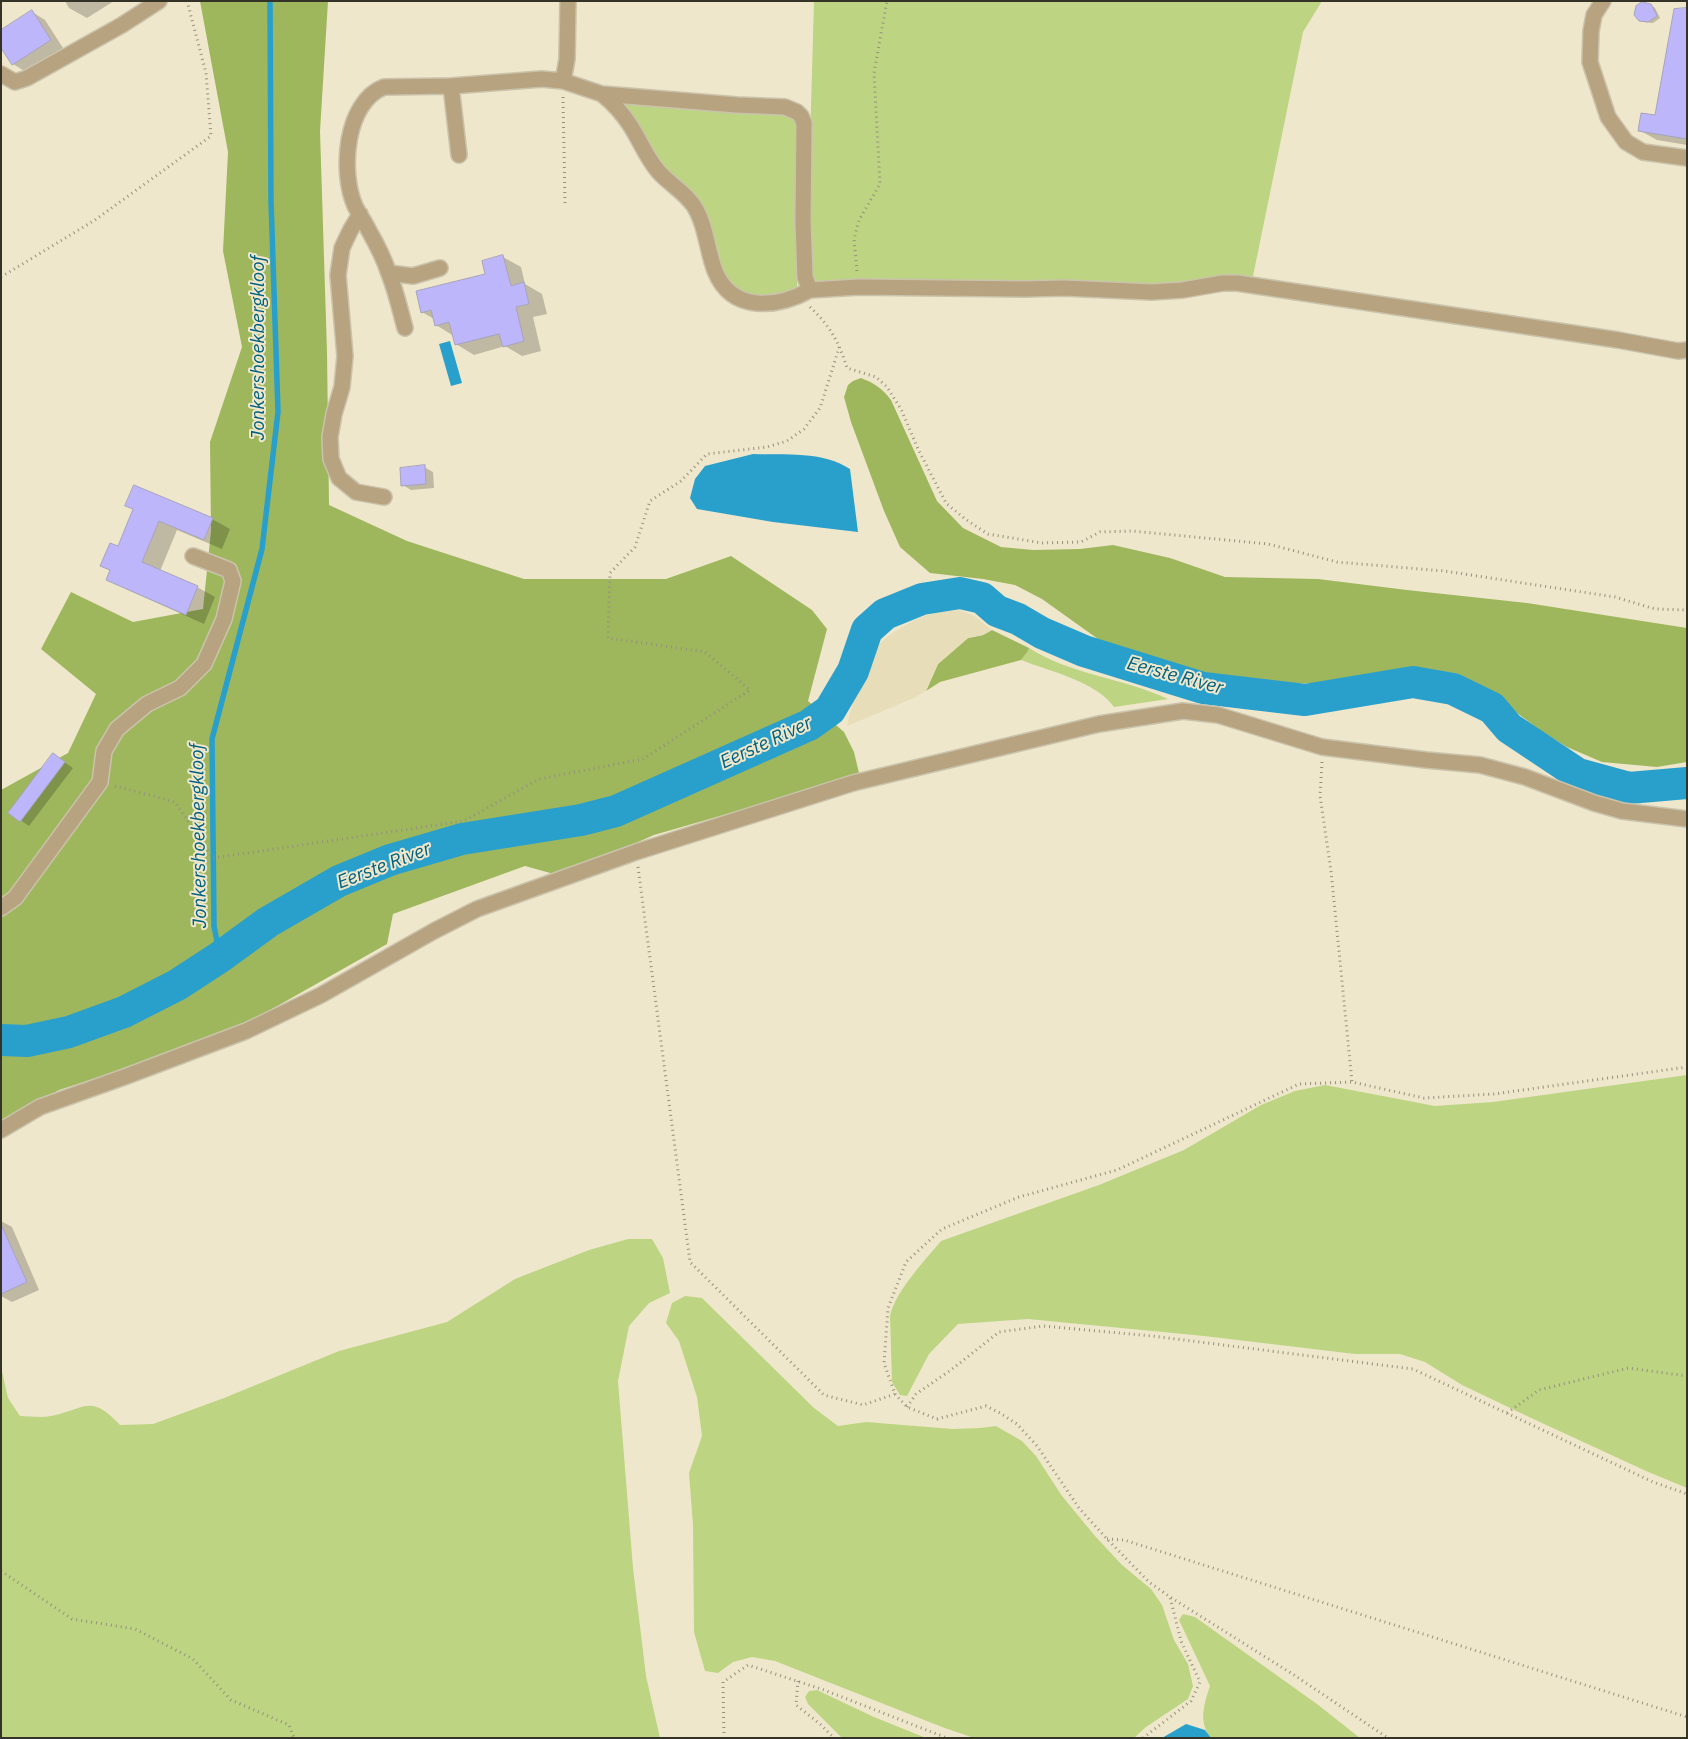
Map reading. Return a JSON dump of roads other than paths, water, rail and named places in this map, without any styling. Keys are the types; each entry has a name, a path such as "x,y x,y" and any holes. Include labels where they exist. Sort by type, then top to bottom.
{"street":[{"path":"1,74 15,82 27,78 122,25 159,1"},
{"path":"563,81 567,59 568,1"},
{"path":"1602,1 1594,15 1591,31 1590,62 1608,117 1626,142 1643,152 1687,158"},
{"path":"406,328 389,273 354,204 348,173 347,154 351,130 358,113 375,91 384,87 451,86 542,79 563,81 602,94 785,106 797,112 804,123 803,222 805,277 803,294"},
{"path":"451,86 459,155"},
{"path":"602,94 617,108 630,125 658,172 693,204 704,231 716,272 726,288 753,304 773,304 803,294 859,287 1064,288 1152,292 1237,283 1618,340 1678,351 1687,350"},
{"path":"360,214 342,248 338,275 345,356 342,387 330,437 331,459 339,478 356,492 384,497"},
{"path":"389,273 413,276 440,268"},
{"path":"1,908 16,898 100,782 104,751 117,729 147,704 180,688 204,664 224,619 234,581 229,570 193,556"},
{"path":"1,1130 40,1106 128,1076 246,1031 321,995 477,909 636,852 853,782 1099,724 1183,710 1218,715 1322,747 1480,765 1525,777 1594,804 1622,811 1687,818"}],"water":[{"path":"450,341 462,383 451,386 439,344"},
{"path":"753,454 791,454 816,457 828,459 850,469 858,532 773,522 697,509 690,498 695,479 705,466"},
{"path":"1186,1724 1205,1730 1211,1738 1162,1738"}],"waterway":[{"name":"Jonkershoekbergkloof","path":"220,957 214,926 212,739 262,549 278,412 271,201 270,1"},
{"name":"Eerste River","path":"1,1040 27,1041 69,1032 124,1012 177,985 268,922 339,881 390,860 462,839 581,820 616,811 809,725 830,710 853,671 867,630 885,614 922,599 960,593 982,598 997,611 1018,619 1042,633 1084,651 1203,688 1305,700 1413,682 1453,689 1492,708 1509,728 1578,774 1629,788 1687,783"}]}
